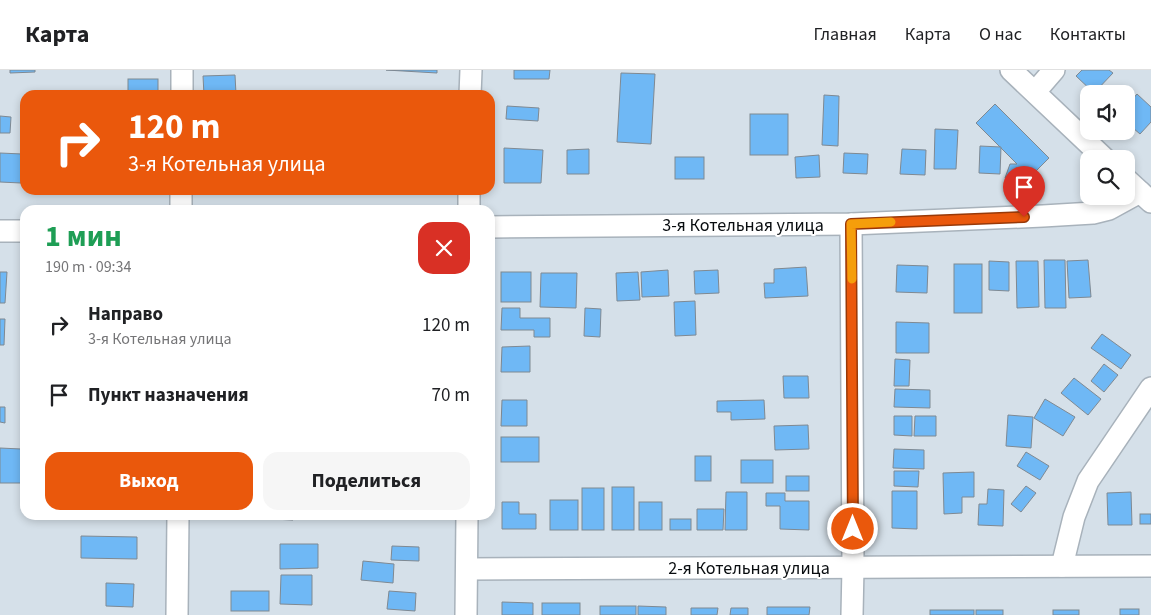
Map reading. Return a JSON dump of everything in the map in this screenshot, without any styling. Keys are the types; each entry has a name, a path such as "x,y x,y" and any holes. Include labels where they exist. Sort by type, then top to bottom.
{"street":[{"path":"182,70 182,90"},
{"path":"470,90 471,70"},
{"path":"1011,70 1096,150"},
{"path":"1035,92 1054,70"},
{"name":"3-я Котельная улица","path":"495,227 851,224 1092,212 1109,209 1139,191"},
{"path":"851,224 854,567 852,615"},
{"path":"0,231 20,231"},
{"path":"1062,566 1074,517 1088,481 1151,388"},
{"path":"177,615 178,520"},
{"path":"466,615 467,520"},
{"name":"2-я Котельная улица","path":"467,569 1151,566"}],"building":[{"path":"10,70 35,70 35,72 10,73"},
{"path":"386,70 437,70 437,73"},
{"path":"514,70 550,70 549,79 514,79"},
{"path":"1082,70 1109,70 1113,73 1102,85 1086,85 1076,76"},
{"path":"621,73 655,74 651,144 617,142"},
{"path":"235,75 236,90 204,90 203,76"},
{"path":"128,79 158,79 158,90 128,90"},
{"path":"1137,94 1151,107 1151,122 1140,134 1135,130 1135,96"},
{"path":"824,95 839,96 838,146 822,145"},
{"path":"995,104 1049,158 1029,178 1005,178 1010,164 1017,164 976,123"},
{"path":"507,106 539,108 538,121 506,119"},
{"path":"750,114 788,114 788,155 750,155"},
{"path":"0,116 11,117 10,133 0,133"},
{"path":"935,129 958,130 956,169 934,169"},
{"path":"980,146 1001,147 1000,174 979,173"},
{"path":"504,148 543,150 541,183 504,183"},
{"path":"589,149 589,174 567,174 567,150"},
{"path":"902,149 926,150 925,175 900,174"},
{"path":"0,153 20,154 20,183 0,182"},
{"path":"844,153 868,154 867,174 843,173"},
{"path":"819,155 820,177 796,178 795,157"},
{"path":"675,157 704,157 704,179 675,179"},
{"path":"1044,260 1065,260 1066,308 1045,308"},
{"path":"1088,260 1091,297 1069,298 1067,261"},
{"path":"989,261 1009,262 1009,291 989,290"},
{"path":"1016,261 1038,261 1039,307 1017,308"},
{"path":"954,264 982,264 982,313 954,313"},
{"path":"897,265 928,266 927,293 896,292"},
{"path":"806,267 808,296 765,298 764,283 774,283 774,269"},
{"path":"668,270 669,296 642,297 641,272"},
{"path":"718,270 719,293 695,294 694,271"},
{"path":"0,272 7,272 5,303 0,303"},
{"path":"501,272 531,272 531,302 501,302"},
{"path":"638,272 640,300 617,301 616,273"},
{"path":"541,273 577,273 576,308 540,307"},
{"path":"695,301 696,335 675,336 674,302"},
{"path":"502,308 520,308 520,318 550,318 550,337 534,337 534,330 501,330"},
{"path":"585,308 601,309 600,337 584,336"},
{"path":"0,319 5,319 4,345 0,345"},
{"path":"896,322 929,323 929,353 896,353"},
{"path":"1102,334 1131,355 1121,369 1091,348"},
{"path":"530,346 530,372 501,372 502,347"},
{"path":"895,359 910,360 909,386 894,386"},
{"path":"1104,364 1118,375 1104,392 1091,381"},
{"path":"783,376 808,376 809,398 784,398"},
{"path":"1074,378 1101,399 1088,415 1061,393"},
{"path":"895,389 930,390 930,408 894,407"},
{"path":"1045,399 1075,417 1063,436 1034,418"},
{"path":"502,400 527,400 527,426 501,426"},
{"path":"764,400 765,419 731,420 731,412 717,412 717,401"},
{"path":"0,407 5,407 5,423 0,422"},
{"path":"1008,415 1033,417 1031,448 1006,446"},
{"path":"894,416 912,416 912,436 894,435"},
{"path":"915,416 936,416 936,436 914,436"},
{"path":"808,425 809,449 775,450 774,426"},
{"path":"501,437 539,437 539,462 501,462"},
{"path":"0,448 20,449 20,483 0,483"},
{"path":"894,449 924,450 924,469 893,468"},
{"path":"1026,452 1049,466 1040,480 1017,466"},
{"path":"695,456 711,456 711,481 695,481"},
{"path":"741,460 773,460 773,483 741,483"},
{"path":"894,471 919,471 918,487 894,486"},
{"path":"974,472 974,497 962,497 962,513 944,514 943,473"},
{"path":"786,476 809,476 809,491 786,491"},
{"path":"1026,486 1036,493 1021,512 1011,504"},
{"path":"612,487 634,487 634,530 612,530"},
{"path":"582,488 604,488 604,530 582,530"},
{"path":"988,489 1004,490 1003,526 978,525 979,504 987,504"},
{"path":"892,491 917,491 917,529 892,528"},
{"path":"726,492 747,492 747,530 725,530"},
{"path":"1131,492 1132,525 1108,525 1107,493"},
{"path":"766,493 785,493 785,501 809,501 809,530 780,529 780,506 766,506"},
{"path":"550,500 578,500 578,530 550,530"},
{"path":"502,502 519,502 519,514 536,514 536,529 502,529"},
{"path":"639,502 662,502 662,530 639,530"},
{"path":"697,509 724,509 723,530 697,530"},
{"path":"1140,514 1151,514 1151,524 1140,524"},
{"path":"670,519 691,519 691,530 670,530"},
{"path":"81,536 137,537 137,559 81,558"},
{"path":"280,544 318,544 318,568 280,569"},
{"path":"392,546 419,547 419,561 391,560"},
{"path":"363,561 394,564 393,583 361,580"},
{"path":"281,575 312,575 312,605 280,604"},
{"path":"106,583 134,584 133,607 106,606"},
{"path":"231,591 269,591 269,611 231,611"},
{"path":"389,591 416,593 415,611 387,609"},
{"path":"502,602 533,603 533,615 502,615"},
{"path":"542,603 580,603 580,615 542,615"},
{"path":"600,606 636,606 636,615 600,615"},
{"path":"638,606 666,607 666,615 638,615"},
{"path":"767,607 810,607 809,615 767,615"},
{"path":"691,608 718,608 717,615 691,615"},
{"path":"731,608 748,608 748,615 730,615"},
{"path":"1120,609 1139,609 1139,615 1120,615"},
{"path":"930,610 974,610 974,615 930,615"},
{"path":"976,610 1003,610 1003,615 976,615"},
{"path":"1053,610 1079,610 1079,615 1053,615"}],"slow traffic":[{"path":"852,279 851,224 891,222"}],"route":[{"path":"853,529 851,224 1024,217"}]}
